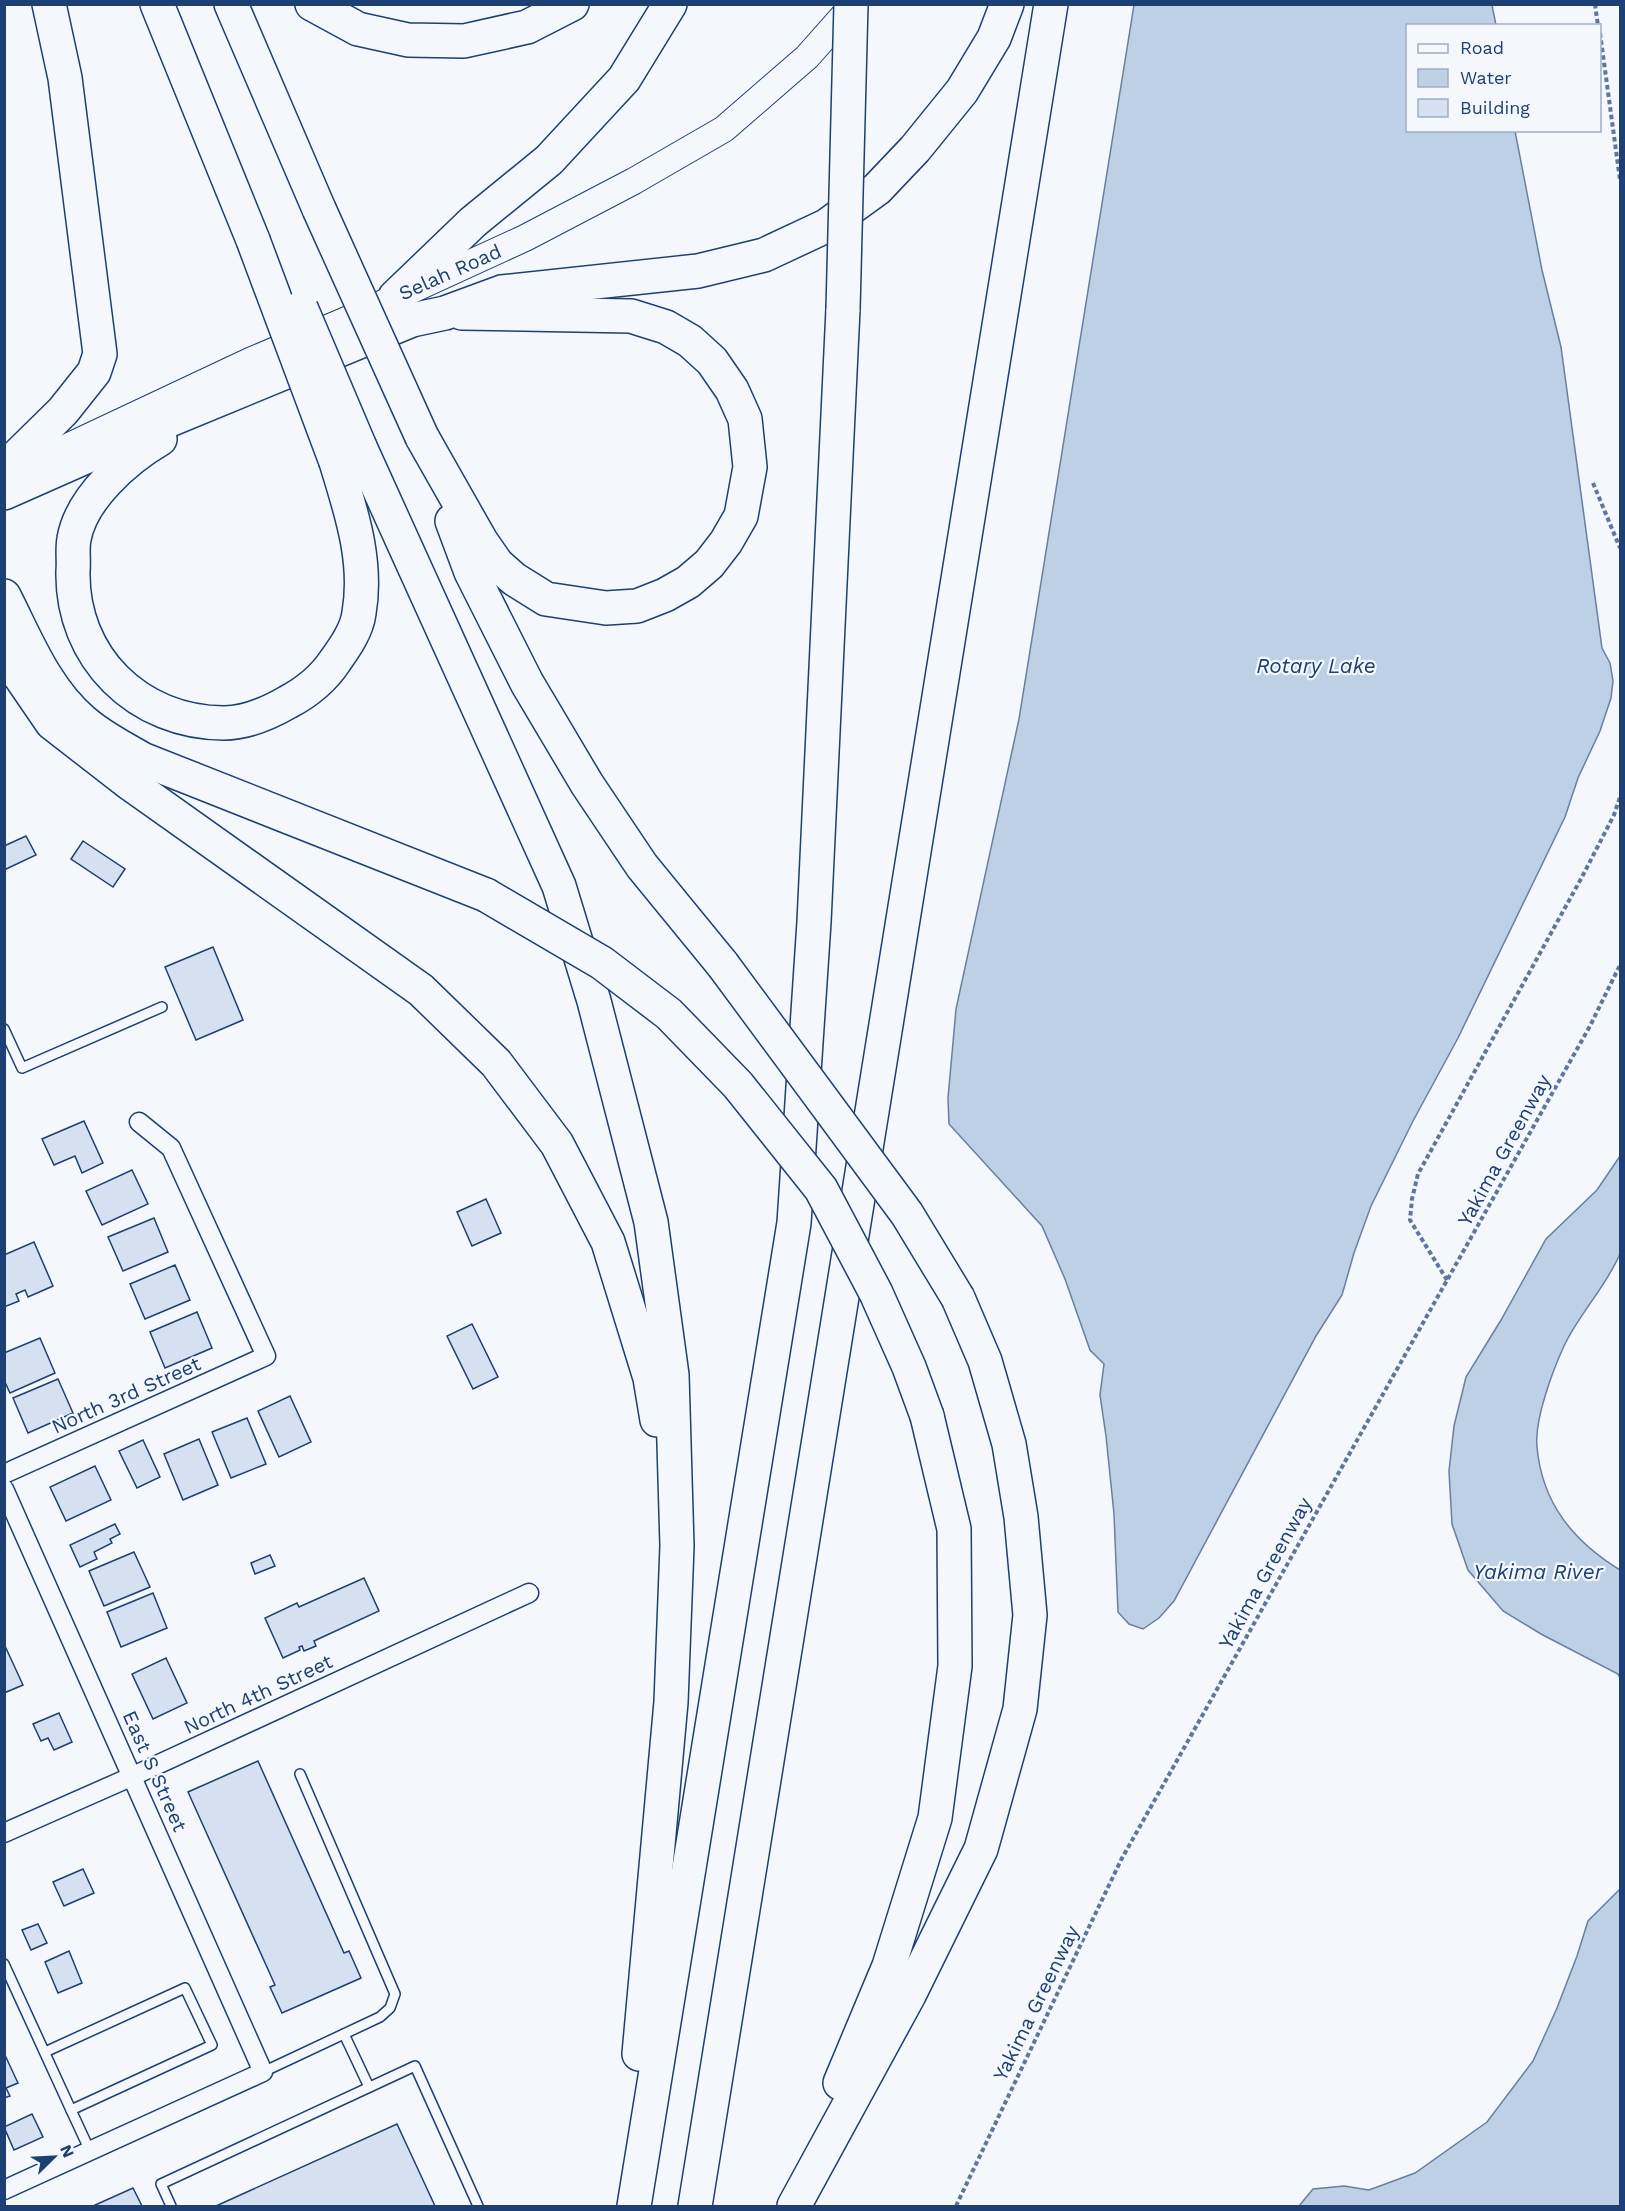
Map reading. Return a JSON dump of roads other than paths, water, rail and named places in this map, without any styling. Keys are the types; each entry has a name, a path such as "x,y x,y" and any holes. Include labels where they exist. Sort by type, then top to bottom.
{"highway":[{"path":"38,4 65,78"},
{"path":"4,469 63,411 94,372 100,354 65,78 49,4"},
{"path":"231,4 319,209 422,437 471,572 527,684 587,784 642,866 723,965 907,1214 958,1298 985,1361 1006,1433 1020,1517 1030,1615 1020,1709 981,1849 909,1995 794,2206"},
{"path":"312,4 358,29 408,40 464,41 527,27 572,4"},
{"path":"395,297 473,222 549,160 624,79 670,4"},
{"path":"632,2206 794,1223 814,922 843,309 852,4"},
{"path":"4,493 247,375 412,320 445,313 501,292 698,271 764,255 825,226 878,189 915,149 962,91 994,38 1006,4"},
{"path":"695,2206 1051,4"},
{"path":"158,6 262,237 348,454 559,886 594,1001 651,1222 672,1375 677,1546 671,1702 640,2029 632,2206"},
{"path":"422,437 481,541 497,564 514,579 546,599 571,605 606,609 638,606 688,582 709,564 726,542 741,516 746,494 750,468 745,419 732,390 712,361 690,341 666,327 631,316 445,313"},
{"path":"247,375 141,450 98,491 81,518 74,540 73,585 80,626 96,659 129,690 163,711 191,719 225,723 255,718 278,708 305,693 329,670 347,645 359,616 362,590 348,454"},
{"path":"4,596 13,641 52,723 128,782 421,990 496,1063 557,1144 608,1242 650,1378 677,1546"},
{"path":"13,641 40,667 59,696 82,721 110,741 142,759 486,895 602,963 669,1014 738,1085 821,1189 876,1293 909,1367 927,1416 954,1529 955,1666 935,1818 889,1966 788,2206"}],"main road":[{"name":"Selah Road","path":"4,476 247,375 395,297 525,238 634,181 724,129 807,57 852,4"}],"street":[{"name":"North 3rd Street","path":"4,1474 266,1356 171,1148 139,1122"},
{"name":"East S Street","path":"4,1489 263,2072"},
{"name":"North 4th Street","path":"4,1833 529,1593"},
{"path":"4,2190 263,2072"}],"lane":[{"path":"4,1029 22,1068 162,1007"},
{"path":"263,2072 380,2018 390,2008 395,1994 300,1774"},
{"path":"4,1964 90,2151"},
{"path":"45,2052 186,1988 212,2045 71,2110"},
{"path":"344,2034 369,2087"},
{"path":"171,2206 161,2184 415,2066 478,2206"}],"water":[{"name":"Rotary Lake","path":"1134,5 1492,5 1496,24 1406,24 1406,132 1515,132 1542,270 1561,347 1602,648 1610,663 1613,681 1611,698 1600,731 1578,778 1565,817 1458,1038 1371,1206 1342,1295 1316,1336 1174,1601 1159,1618 1143,1629 1129,1624 1118,1612 1114,1514 1100,1395 1104,1364 1090,1350 1065,1279 1042,1226 949,1124 948,1098 956,1009 1019,719"},
{"name":"Yakima River","path":"1620,1156 1621,1249 1607,1279 1564,1346 1545,1395 1538,1423 1537,1447 1545,1486 1563,1519 1588,1546 1620,1570 1620,1678 1618,1674 1541,1634 1503,1611 1468,1570 1452,1524 1449,1471 1454,1426 1466,1377 1546,1239 1597,1190"},
{"path":"1620,1889 1620,2206 1299,2206 1313,2189 1344,2186 1369,2190 1415,2173 1487,2122 1533,2061 1557,2008 1588,1921"}]}
